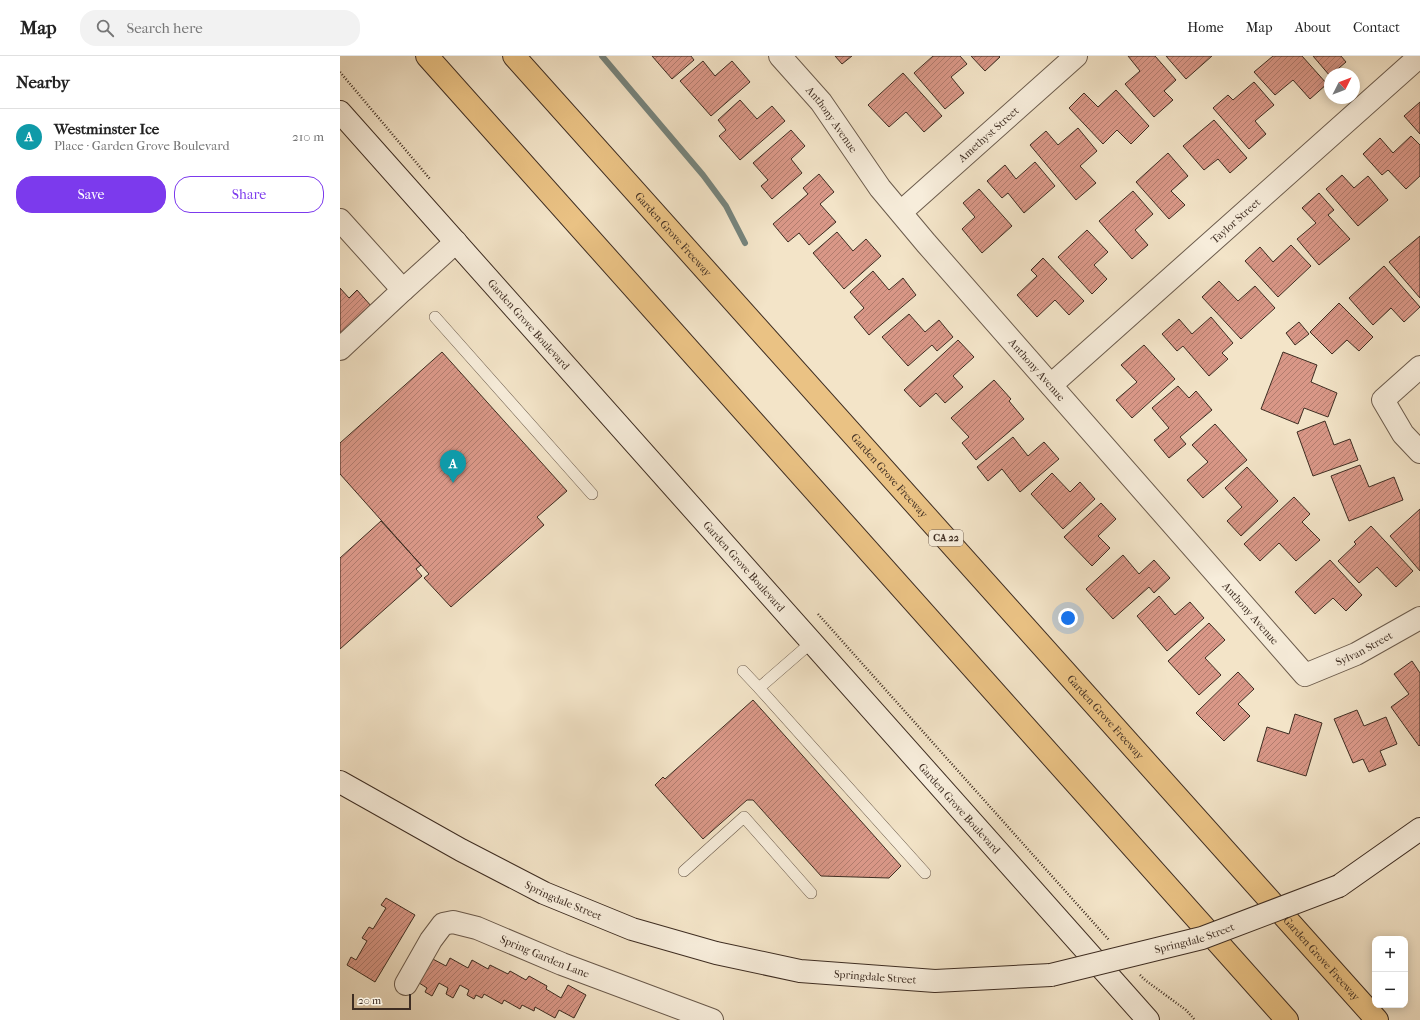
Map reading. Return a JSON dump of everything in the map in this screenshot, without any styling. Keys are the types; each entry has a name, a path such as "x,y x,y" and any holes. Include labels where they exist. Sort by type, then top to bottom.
{"highway":[{"path":"426,56 1287,1020"},
{"name":"Garden Grove Freeway","path":"514,56 1377,1020"}],"street":[{"name":"Anthony Avenue","path":"780,56 821,102 880,188 926,243 1305,675"},
{"name":"Amethyst Street","path":"901,212 1076,56"},
{"name":"Taylor Street","path":"1051,385 1420,56"},
{"name":"Garden Grove Boulevard","path":"340,112 1148,1020"},
{"path":"340,220 403,290"},
{"path":"340,349 456,242"},
{"path":"1420,367 1382,400 1403,434 1420,452"},
{"name":"Sylvan Street","path":"1305,675 1356,654 1420,618"},
{"name":"Springdale Street","path":"340,782 461,850 544,893 632,930 716,954 800,971 936,981 1051,975 1202,938 1339,886 1420,829"},
{"name":"Spring Garden Lane","path":"406,984 431,940 443,924 453,922 477,928 562,964 712,1020"}],"lane":[{"path":"435,317 592,494"},
{"path":"758,688 812,642"},
{"path":"743,671 925,873"},
{"path":"684,871 744,817 811,892"}],"path":[{"path":"340,72 432,181"},
{"path":"815,611 1113,945"},
{"path":"1140,974 1145,980 1186,1010 1195,1020"}],"building":[{"path":"652,56 691,56 694,60 672,79"},
{"path":"835,56 852,56 842,64"},
{"path":"933,56 960,56 967,64 951,77 964,93 945,109 914,73"},
{"path":"971,56 999,56 1000,57 985,71"},
{"path":"1128,56 1155,56 1176,80 1164,91 1173,100 1154,117 1125,84 1140,71"},
{"path":"1166,56 1212,56 1186,79"},
{"path":"1273,56 1302,56 1324,81 1324,87 1310,99 1293,80 1275,95 1254,72"},
{"path":"1313,56 1341,56 1346,62 1339,68 1324,69"},
{"path":"703,61 715,76 732,61 750,82 711,116 680,81"},
{"path":"903,73 942,116 924,132 906,112 889,127 868,105"},
{"path":"1254,82 1274,105 1255,121 1266,134 1249,149 1213,108 1228,95 1233,100"},
{"path":"1116,90 1149,126 1131,144 1117,130 1103,144 1069,108 1084,93 1098,107"},
{"path":"740,100 757,119 772,106 785,121 740,160 719,136 726,130 718,120"},
{"path":"1420,102 1420,134 1404,116"},
{"path":"1214,120 1247,158 1230,173 1218,159 1204,170 1183,146"},
{"path":"1078,128 1097,151 1080,166 1096,183 1076,200 1030,145 1046,131 1058,145"},
{"path":"791,130 805,146 791,159 802,173 772,199 761,186 768,180 753,163"},
{"path":"1411,136 1420,145 1420,176 1406,189 1388,170 1382,175 1363,154 1380,138 1393,153"},
{"path":"1168,153 1188,176 1171,191 1185,205 1169,219 1136,182"},
{"path":"1035,162 1055,186 1024,213 1008,193 1002,198 987,181 1005,165 1016,179"},
{"path":"819,174 834,192 820,204 836,222 809,245 799,233 788,242 773,224 808,194 803,188"},
{"path":"1342,175 1354,188 1368,176 1388,200 1358,226 1326,189"},
{"path":"979,189 1012,226 982,253 962,229 975,217 963,203"},
{"path":"1133,191 1153,214 1135,230 1148,245 1132,259 1099,221"},
{"path":"1319,193 1334,210 1328,215 1350,239 1319,265 1297,239 1316,223 1302,208"},
{"path":"1087,230 1108,252 1094,265 1107,279 1092,294 1058,257"},
{"path":"837,232 853,251 866,239 881,256 844,289 813,253"},
{"path":"1420,236 1420,298 1389,262"},
{"path":"1291,245 1311,266 1278,297 1245,261 1260,247 1273,262"},
{"path":"1043,258 1084,301 1069,315 1055,300 1037,317 1017,295 1037,276 1031,270"},
{"path":"1384,266 1420,307 1404,322 1391,308 1373,325 1349,298"},
{"path":"873,271 889,290 903,278 916,295 869,335 854,317 864,308 850,292"},
{"path":"1219,281 1238,301 1255,286 1275,308 1241,339 1202,297"},
{"path":"340,288 349,298 357,290 372,307 340,335"},
{"path":"1339,303 1373,337 1359,351 1347,340 1332,354 1310,332"},
{"path":"909,314 925,332 939,320 953,337 937,351 932,345 908,366 882,337"},
{"path":"1211,317 1233,343 1222,353 1228,359 1209,376 1183,346 1177,351 1162,334 1179,319 1192,334"},
{"path":"1299,322 1309,334 1295,345 1286,333"},
{"path":"958,340 974,357 953,376 963,387 945,403 936,393 920,407 904,390"},
{"path":"1144,345 1175,379 1132,418 1116,400 1137,382 1121,365"},
{"path":"442,352 567,491 537,517 544,525 451,607 424,578 429,574 340,474 340,443"},
{"path":"1283,352 1317,365 1311,382 1337,393 1328,417 1304,408 1298,424 1261,409"},
{"path":"994,380 1011,399 1009,401 1024,419 976,460 962,443 969,437 951,418"},
{"path":"1178,386 1189,398 1196,391 1212,410 1180,437 1186,444 1169,458 1154,440 1169,428 1152,408"},
{"path":"1325,421 1334,445 1350,439 1358,460 1313,476 1297,432"},
{"path":"1215,424 1247,460 1203,498 1187,480 1208,462 1192,445"},
{"path":"1013,437 1028,456 1044,442 1059,459 1020,492 1002,469 988,481 977,467"},
{"path":"1360,465 1369,487 1394,477 1403,500 1349,521 1331,476"},
{"path":"1247,467 1278,501 1241,536 1227,521 1242,507 1225,488"},
{"path":"1052,473 1070,492 1080,482 1095,499 1063,529 1031,494"},
{"path":"1294,497 1310,514 1302,522 1320,540 1296,561 1279,543 1260,561 1244,544"},
{"path":"1101,503 1116,519 1098,536 1110,548 1092,566 1064,537"},
{"path":"1420,509 1420,571 1390,536"},
{"path":"381,521 421,565 416,569 422,576 340,649 340,558"},
{"path":"1371,526 1413,571 1396,587 1377,567 1359,583 1338,561 1356,544 1354,542"},
{"path":"1123,555 1139,574 1154,560 1170,578 1154,593 1149,587 1113,619 1086,589"},
{"path":"1330,560 1362,595 1346,611 1333,598 1315,614 1295,592"},
{"path":"1159,596 1175,615 1190,602 1204,618 1167,651 1137,616"},
{"path":"1209,623 1225,640 1205,658 1221,675 1199,695 1168,661"},
{"path":"1412,661 1420,673 1419,746 1391,707 1409,694 1394,674"},
{"path":"1238,672 1254,689 1238,704 1250,716 1224,741 1196,713"},
{"path":"753,700 901,866 889,878 821,876 753,800 747,800 703,839 655,785 663,777 665,779"},
{"path":"1357,710 1364,726 1386,717 1397,744 1380,751 1386,765 1369,772 1363,759 1353,763 1334,719"},
{"path":"1295,714 1322,723 1306,776 1257,761 1267,727 1289,734"},
{"path":"386,898 415,915 375,982 347,965 351,957 356,960 367,941 362,938 369,927 373,929 386,908 381,905"},
{"path":"429,957 446,966 450,958 468,968 472,960 488,969 490,965 508,974 510,971 526,980 529,976 547,986 546,989 561,998 568,985 586,995 574,1018 559,1010 555,1018 535,1007 534,1011 522,1005 520,1009 504,1000 502,1004 484,994 482,998 476,995 474,999 467,995 469,990 460,985 453,998 446,994 448,988 439,983 432,996 425,992 427,988 416,981"}],"waterway":[{"path":"602,56 703,175 726,206 745,243"}],"place":[{"name":"Westminster Ice","path":"453,483"}]}
